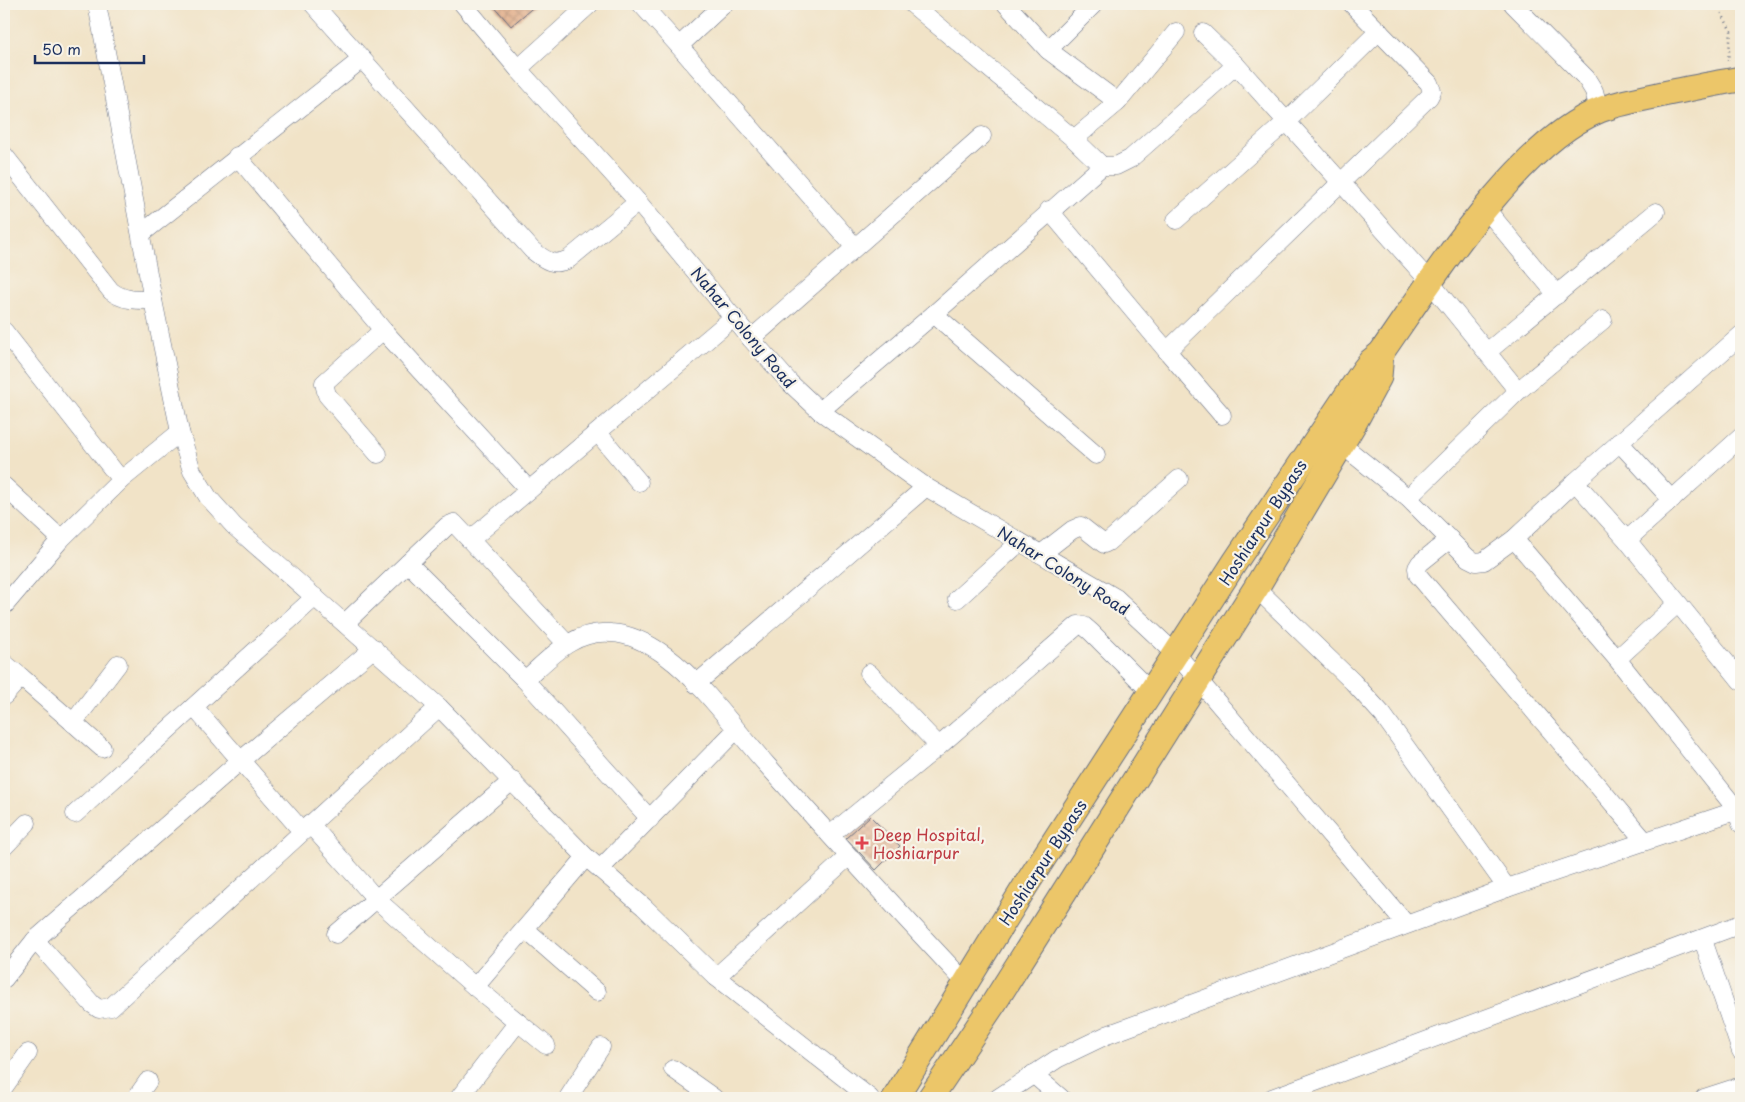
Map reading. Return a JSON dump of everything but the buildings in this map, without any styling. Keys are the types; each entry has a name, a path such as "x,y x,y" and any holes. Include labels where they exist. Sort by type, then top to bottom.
{"highway":[{"name":"Hoshiarpur Bypass","path":"895,1098 1026,885 1177,655 1235,562 1364,370 1381,353 1430,282 1507,183 1562,131 1599,110 1732,80"},
{"path":"930,1098 994,1003 1196,679 1256,588 1342,444 1379,377 1381,353"}],"street":[{"path":"97,4 152,300 180,432 192,471 208,497 234,526 439,707 513,780 586,857 644,907 716,977 870,1098"},
{"path":"313,4 532,250 547,262 558,264 569,259 638,202"},
{"name":"Nahar Colony Road","path":"463,4 518,69 638,202 734,317 750,340 790,383 820,411 926,487 1116,598 1177,655 1406,924"},
{"path":"518,69 590,4"},
{"path":"641,4 854,246"},
{"path":"679,46 724,4"},
{"path":"912,4 1074,139 1102,166"},
{"path":"1008,4 1048,50 1118,102"},
{"path":"1048,50 1094,4"},
{"path":"1166,351 1429,97 1432,91 1429,83 1352,4"},
{"path":"1513,4 1586,78 1594,91 1599,110"},
{"path":"1176,220 1286,122 1379,31"},
{"path":"1074,139 1118,102 1176,32"},
{"path":"1203,33 1236,65 1430,282 1518,391"},
{"path":"141,234 237,156 362,59"},
{"path":"820,411 934,314 1049,210 1102,166 1116,166 1130,159 1236,65"},
{"path":"750,340 854,246 982,136"},
{"path":"4,155 112,291 119,297 129,300 152,300"},
{"path":"237,156 383,330 529,490"},
{"path":"1486,209 1556,294"},
{"path":"1049,210 1166,351 1222,414"},
{"path":"1486,352 1656,212"},
{"path":"934,314 1096,455"},
{"path":"470,540 734,317"},
{"path":"1408,498 1518,391 1603,320"},
{"path":"378,454 327,395 324,383 383,330"},
{"path":"4,331 121,480"},
{"path":"1342,444 1408,498 1468,558 1476,562 1493,556 1514,539 1575,482 1741,335"},
{"path":"4,606 62,540 121,480 180,432"},
{"path":"598,433 639,482"},
{"path":"1627,540 1741,437"},
{"path":"1620,442 1672,500"},
{"path":"1041,554 1080,526 1098,542 1104,544 1108,542 1179,479"},
{"path":"1575,482 1627,540 1741,681"},
{"path":"4,486 62,540"},
{"path":"696,684 926,487"},
{"path":"345,623 450,524 458,526 566,643"},
{"path":"1450,539 1420,563 1417,568 1418,575 1644,840"},
{"path":"998,1098 1033,1074 1078,1048 1107,1035 1406,924 1644,840 1740,815 1617,658 1514,539"},
{"path":"957,600 1020,542"},
{"path":"408,562 525,680 650,819"},
{"path":"1256,588 1353,682 1383,715 1507,888"},
{"path":"75,814 315,598"},
{"path":"1617,658 1678,604"},
{"path":"830,835 939,746 1078,625 1084,626 1092,632 1152,693"},
{"path":"525,680 566,643 590,634 612,632 632,637 667,657 696,684 830,835 848,858 966,983"},
{"path":"5,974 35,940 240,761 374,648"},
{"path":"4,663 102,748"},
{"path":"73,723 118,664"},
{"path":"869,673 939,746"},
{"path":"4,696 21,677"},
{"path":"194,707 240,761 376,900 475,987 546,1045"},
{"path":"35,940 92,1004 99,1009 105,1010 439,707"},
{"path":"600,869 736,730"},
{"path":"336,934 513,780"},
{"path":"4,847 27,823"},
{"path":"475,987 586,857"},
{"path":"716,977 848,858"},
{"path":"1272,1098 1291,1095 1741,924"},
{"path":"525,929 597,992"},
{"path":"1703,940 1741,1051"},
{"path":"459,1098 518,1022"},
{"path":"568,1098 601,1047"},
{"path":"4,1087 28,1053"},
{"path":"673,1069 714,1098"},
{"path":"1033,1074 1060,1098"},
{"path":"136,1098 148,1081"},
{"path":"1704,1098 1741,1086"}],"path":[{"path":"1717,4 1731,31 1732,80"}],"place":[{"name":"Deep Hospital, Hoshiarpur","path":"862,843"}]}
